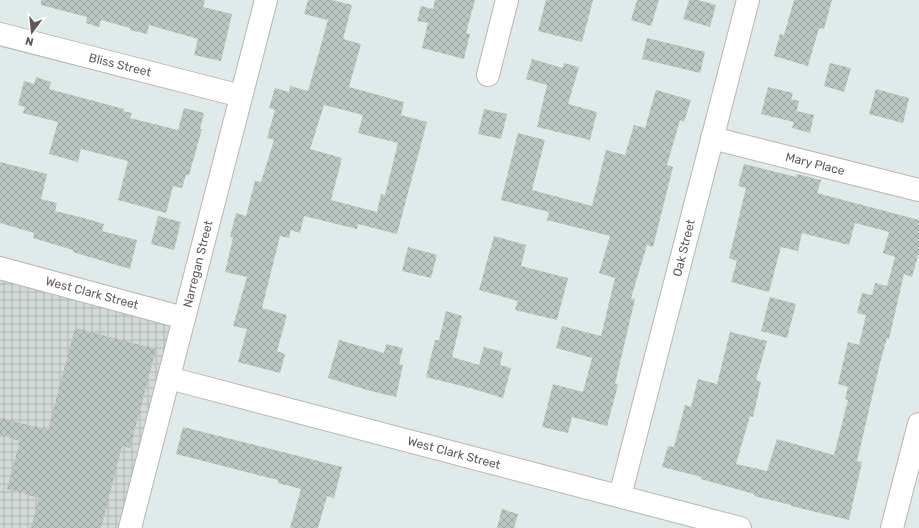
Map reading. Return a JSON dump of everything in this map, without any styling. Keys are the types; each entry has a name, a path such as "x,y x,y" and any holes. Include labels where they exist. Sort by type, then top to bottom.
{"street":[{"name":"Narregan Street","path":"130,528 266,0"},
{"path":"488,75 508,0"},
{"name":"Oak Street","path":"620,496 748,0"},
{"name":"Bliss Street","path":"0,34 241,96"},
{"name":"Mary Place","path":"712,138 919,190"},
{"name":"West Clark Street","path":"0,268 184,318"},
{"name":"West Clark Street","path":"169,378 740,528"},
{"path":"892,528 919,424"}],"shaded area":[{"path":"0,279 172,322 118,528 0,528"}],"building":[{"path":"41,0 205,0 203,7 232,14 221,61 194,55 198,39 149,25 147,34 101,20 99,27 86,23 87,17 41,5"},
{"path":"308,0 332,0 352,5 343,39 361,44 349,87 404,102 401,115 427,122 397,234 358,224 357,229 304,216 300,233 291,230 289,238 280,236 262,308 287,315 277,351 285,354 280,373 238,362 247,329 233,326 247,277 225,272 233,238 230,237 236,213 246,216 255,181 261,182 274,140 267,138 275,110 269,108 275,88 289,92 290,86 308,91 328,20 304,14","holes":["324,105 363,115 358,133 398,143 385,195 381,194 377,212 331,200 342,158 310,149"]},
{"path":"435,0 475,0 466,33 470,34 464,59 422,48 428,23 417,21 421,6 433,9"},
{"path":"546,0 593,0 582,42 538,31"},
{"path":"637,0 659,0 651,26 631,20"},
{"path":"689,0 698,0 716,5 710,27 683,19"},
{"path":"794,0 832,0 824,29 819,28 808,66 774,56 780,34 784,35"},
{"path":"647,38 705,52 700,73 642,59"},
{"path":"532,59 563,68 564,63 579,67 568,104 597,112 590,140 537,127 547,85 526,79"},
{"path":"830,63 851,68 844,92 824,86"},
{"path":"36,77 51,82 49,89 124,109 123,111 132,113 130,118 178,130 184,108 204,113 200,129 202,129 189,175 186,175 182,188 173,186 166,213 118,200 128,161 81,149 78,162 49,154 58,122 23,113 25,107 18,105 24,81 34,84"},
{"path":"768,87 793,93 791,99 799,101 794,122 761,114"},
{"path":"876,89 909,98 903,123 869,114"},
{"path":"656,90 691,100 684,122 680,120 667,165 673,167 653,247 647,245 631,298 635,299 615,384 618,385 607,426 572,417 568,433 542,427 553,384 583,392 592,358 556,348 562,326 601,336 615,278 599,273 610,236 547,220 549,212 501,200 518,133 545,140 532,190 592,206 606,150 625,155 634,125 645,128"},
{"path":"484,109 507,114 501,139 478,134"},
{"path":"797,111 814,115 810,133 792,128"},
{"path":"0,162 47,174 41,199 57,203 55,211 104,224 102,231 137,240 130,269 33,238 34,233 0,223"},
{"path":"744,164 796,177 797,174 821,180 817,193 919,220 919,252 912,277 904,274 889,339 887,338 880,363 857,461 862,462 849,520 754,496 754,494 701,479 702,477 662,467 668,446 674,447 685,405 691,407 698,379 717,384 730,332 767,341 756,380 761,382 753,417 750,416 736,464 767,471 777,439 834,455 848,400 845,399 848,387 838,384 848,342 859,345 866,315 857,313 862,293 872,295 875,283 887,286 895,257 883,253 889,232 855,223 849,245 802,233 798,251 781,247 769,292 731,282 737,261 729,258 746,188 738,186"},
{"path":"158,216 181,222 174,250 151,244"},
{"path":"494,236 526,245 521,266 568,278 557,320 515,310 518,301 479,290"},
{"path":"408,247 437,255 431,278 402,271"},
{"path":"770,297 796,304 787,338 761,331"},
{"path":"446,311 462,316 452,357 479,365 484,347 503,352 500,365 511,368 503,398 426,377 435,340 439,340"},
{"path":"75,328 156,349 130,448 122,446 101,528 31,528 39,498 7,489 20,441 0,435 0,418 48,430"},
{"path":"339,340 384,353 386,344 403,348 399,364 403,365 396,397 328,378"},
{"path":"183,427 342,467 334,498 327,496 318,528 290,528 301,489 278,483 278,480 176,454"},
{"path":"502,509 518,514 514,528 497,528"}]}
